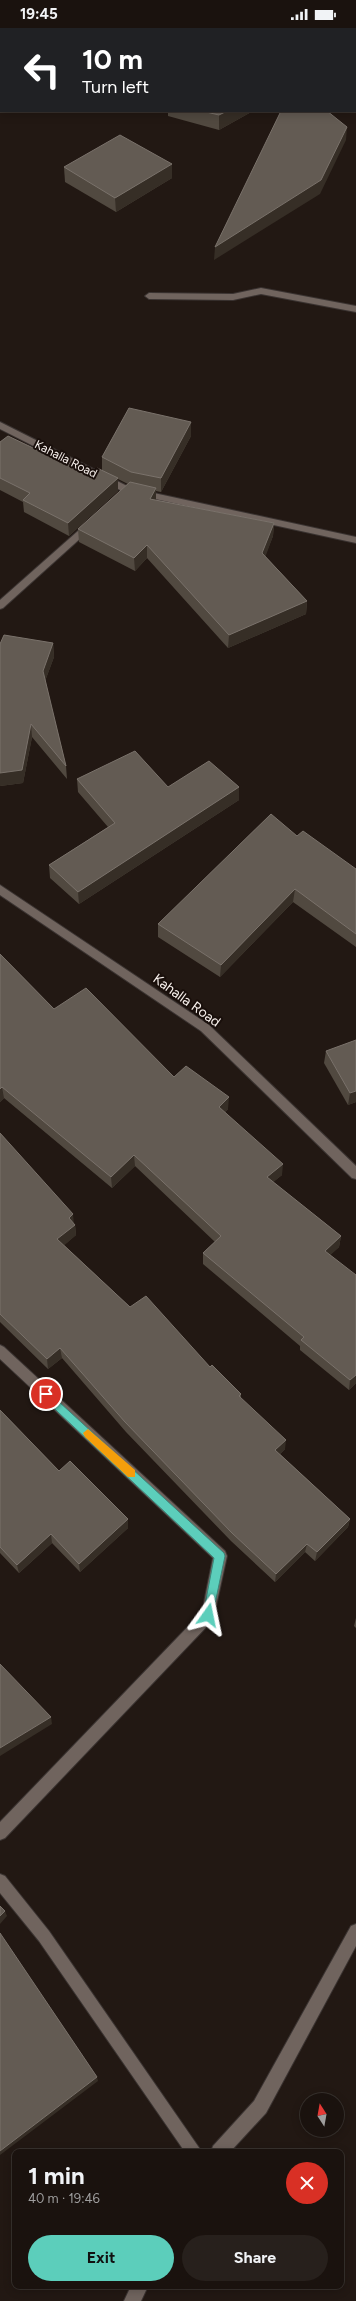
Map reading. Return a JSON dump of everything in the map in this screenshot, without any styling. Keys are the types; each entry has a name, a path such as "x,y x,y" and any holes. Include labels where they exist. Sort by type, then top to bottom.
{"street":[{"path":"149,296 232,297 261,291 356,309"},
{"name":"Kahalla Road","path":"0,425 128,490 356,540"},
{"path":"111,506 128,490"},
{"path":"0,606 99,516"},
{"name":"Kahalla Road","path":"0,889 205,1028 356,1174"},
{"path":"0,1352 220,1556 208,1615 0,1833"},
{"path":"0,1881 44,1936 192,2149"},
{"path":"222,2149 260,2107 356,1932"},
{"path":"132,2301 138,2289"}],"building":[{"path":"206,112 225,112 219,115"},
{"path":"281,112 328,112 347,127 321,180 215,247"},
{"path":"120,135 172,164 115,198 64,167"},
{"path":"129,408 191,422 161,478 131,472 102,457"},
{"path":"8,436 92,476 97,468 118,478 68,523 23,500 30,493 0,478 0,442"},
{"path":"130,482 156,488 150,499 274,523 262,553 307,601 229,635 147,545 134,558 78,529"},
{"path":"4,635 53,643 43,671 66,766 31,724 22,770 0,773 0,644"},
{"path":"135,751 168,787 209,761 239,787 78,892 49,865 115,823 77,779"},
{"path":"271,814 297,836 303,831 356,869 356,934 295,889 221,965 158,924"},
{"path":"0,954 54,1009 86,988 174,1077 186,1066 229,1097 219,1107 283,1164 267,1177 341,1236 325,1251 356,1275 356,1375 350,1380 301,1340 304,1337 203,1253 221,1236 134,1155 111,1177 2,1087 0,1089"},
{"path":"356,1040 356,1091 350,1093 326,1051"},
{"path":"0,1133 73,1214 69,1218 75,1225 57,1239 130,1307 146,1296 210,1367 212,1365 241,1394 239,1396 286,1440 275,1450 350,1519 317,1552 307,1544 276,1574 232,1533 125,1422 60,1348 47,1359 0,1314"},
{"path":"0,1410 59,1471 70,1461 128,1519 79,1564 51,1534 17,1565 0,1547"},
{"path":"0,1664 51,1717 0,1748"},
{"path":"0,1906 5,1911 0,1916"},
{"path":"0,1933 97,2077 0,2151"}],"slow traffic":[{"path":"88,1433 132,1474"}],"route":[{"path":"46,1394 220,1556 208,1615"}]}
